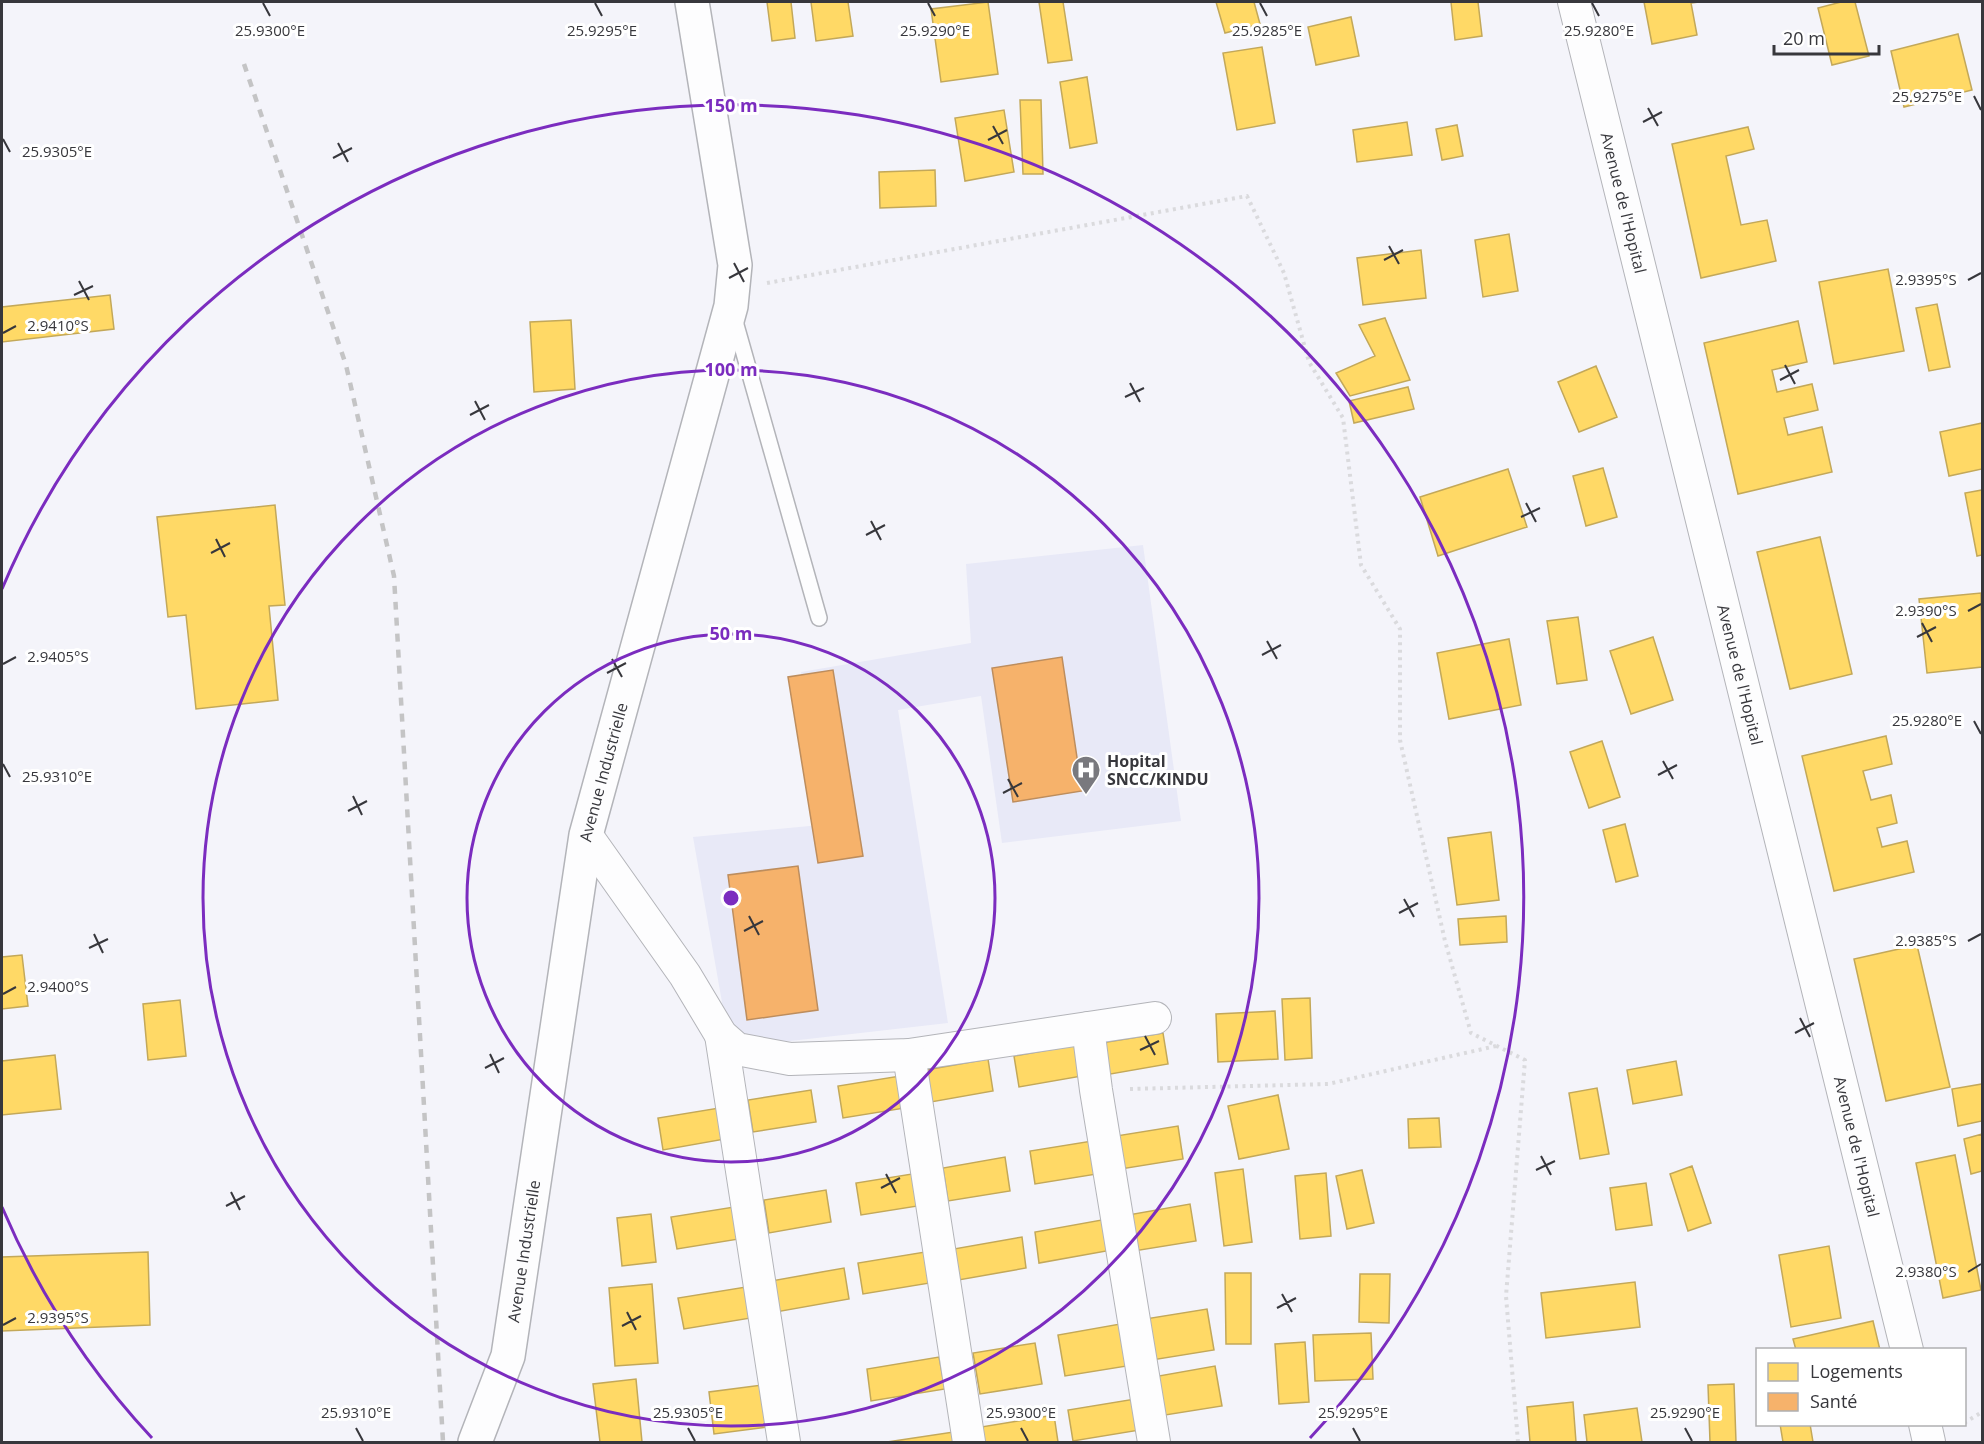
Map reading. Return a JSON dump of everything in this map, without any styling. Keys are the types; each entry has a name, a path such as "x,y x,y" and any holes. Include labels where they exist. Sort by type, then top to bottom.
{"street":[{"name":"Avenue Industrielle","path":"475,1443 508,1356 586,835 732,297 735,265 692,2"},
{"name":"Avenue de l'Hopital","path":"1574,2 1906,1348"},
{"path":"586,835 685,975 722,1035 737,1049 790,1059 909,1055 1155,1018"},
{"path":"1088,1028 1096,1090 1154,1443"},
{"path":"722,1035 784,1443"},
{"path":"909,1055 969,1443"},
{"path":"1925,1426 1929,1443"}],"lane":[{"path":"732,297 819,618"}],"path":[{"path":"732,297 1247,196 1284,273 1309,362 1343,418 1361,565 1400,629 1400,740 1445,940 1470,1033 1525,1060 1506,1296 1518,1443"},
{"path":"1096,1090 1328,1084 1497,1046"},
{"path":"1966,1422 1983,1412"}],"shaded area":[{"name":"Hopital SNCC/KINDU","path":"1143,545 1181,821 1002,843 981,696 898,710 948,1023 730,1048 693,837 820,825 801,672 971,643 966,564"}],"building: Logements":[{"path":"767,2 791,2 795,38 772,41"},
{"path":"811,2 848,2 853,36 816,41"},
{"path":"988,2 998,74 941,82 931,9"},
{"path":"1039,2 1063,2 1072,60 1048,63"},
{"path":"1216,2 1254,2 1260,24 1225,33"},
{"path":"1451,2 1478,2 1482,36 1455,40"},
{"path":"1644,2 1699,2 1691,3 1697,35 1652,44"},
{"path":"1841,2 1855,2 1869,56 1832,65 1818,8"},
{"path":"1351,17 1359,56 1316,65 1308,27"},
{"path":"1958,34 1972,90 1904,107 1891,51"},
{"path":"1262,47 1275,123 1237,130 1223,53"},
{"path":"1087,77 1097,143 1070,148 1060,82"},
{"path":"1020,100 1041,100 1043,174 1023,174"},
{"path":"1004,110 1014,172 965,181 955,118"},
{"path":"1407,122 1412,155 1357,162 1353,130"},
{"path":"1457,125 1463,156 1442,160 1436,129"},
{"path":"1748,127 1754,149 1726,156 1741,225 1767,220 1776,261 1701,278 1672,144"},
{"path":"935,170 936,206 880,208 879,172"},
{"path":"1509,234 1518,291 1483,297 1475,240"},
{"path":"1421,250 1426,298 1363,305 1357,258"},
{"path":"1888,269 1904,351 1834,364 1819,282"},
{"path":"110,295 114,329 2,342 2,307"},
{"path":"1937,304 1950,367 1929,371 1916,308"},
{"path":"1385,318 1410,380 1350,396 1336,373 1375,356 1359,325"},
{"path":"571,320 575,389 534,392 530,322"},
{"path":"1798,321 1807,362 1772,370 1777,392 1812,384 1818,410 1784,418 1788,435 1822,427 1832,472 1738,494 1704,343"},
{"path":"1596,366 1617,417 1579,432 1558,382"},
{"path":"1408,387 1414,409 1354,423 1349,401"},
{"path":"1982,423 1982,469 1949,476 1940,432"},
{"path":"1603,468 1617,517 1586,526 1573,476"},
{"path":"1508,469 1527,527 1438,556 1420,497"},
{"path":"1982,490 1982,555 1977,556 1965,493"},
{"path":"275,505 285,605 269,606 278,700 196,709 186,615 168,617 157,517"},
{"path":"1820,537 1852,674 1790,689 1757,552"},
{"path":"1981,593 1982,667 1927,673 1919,599"},
{"path":"1578,617 1587,680 1557,684 1547,621"},
{"path":"1653,637 1673,700 1631,714 1610,651"},
{"path":"1509,639 1521,705 1449,719 1437,653"},
{"path":"1886,736 1892,764 1863,771 1871,800 1891,795 1897,823 1877,828 1882,847 1907,841 1914,872 1834,891 1802,756"},
{"path":"1602,741 1620,797 1589,808 1570,752"},
{"path":"1625,824 1638,876 1616,882 1603,830"},
{"path":"1491,832 1499,900 1457,905 1448,838"},
{"path":"1506,916 1507,942 1460,945 1458,919"},
{"path":"1917,945 1950,1087 1886,1101 1854,959"},
{"path":"22,955 28,1006 2,1009 2,957"},
{"path":"1310,998 1312,1058 1285,1060 1282,999"},
{"path":"180,1000 186,1056 148,1060 143,1004"},
{"path":"1275,1011 1278,1059 1218,1062 1216,1014"},
{"path":"1163,1033 1168,1064 1105,1075 1101,1043"},
{"path":"1076,1045 1082,1076 1019,1087 1014,1056"},
{"path":"55,1055 61,1109 2,1115 2,1061"},
{"path":"988,1059 993,1091 931,1102 926,1070"},
{"path":"1676,1061 1682,1095 1633,1104 1627,1070"},
{"path":"900,1076 905,1108 843,1118 838,1086"},
{"path":"1982,1084 1982,1121 1958,1126 1952,1089"},
{"path":"1597,1088 1609,1154 1580,1159 1569,1093"},
{"path":"811,1090 816,1122 753,1132 748,1100"},
{"path":"1278,1095 1289,1149 1239,1159 1228,1106"},
{"path":"719,1108 725,1139 663,1150 658,1118"},
{"path":"1439,1118 1441,1147 1409,1148 1408,1119"},
{"path":"1178,1126 1183,1159 1121,1169 1116,1136"},
{"path":"1982,1134 1982,1171 1971,1174 1964,1139"},
{"path":"1092,1141 1097,1174 1035,1184 1030,1151"},
{"path":"1955,1155 1981,1290 1943,1298 1916,1163"},
{"path":"1005,1157 1010,1191 948,1201 943,1168"},
{"path":"1692,1166 1711,1223 1688,1231 1670,1174"},
{"path":"1243,1169 1252,1242 1224,1246 1215,1173"},
{"path":"1362,1170 1374,1223 1347,1229 1336,1176"},
{"path":"918,1173 924,1205 861,1215 856,1183"},
{"path":"1326,1173 1331,1236 1300,1239 1295,1176"},
{"path":"1646,1183 1652,1225 1616,1230 1610,1188"},
{"path":"826,1190 831,1222 769,1233 764,1200"},
{"path":"1190,1204 1196,1241 1134,1251 1128,1215"},
{"path":"734,1207 739,1239 677,1249 671,1217"},
{"path":"651,1214 656,1262 622,1266 617,1218"},
{"path":"1107,1219 1112,1250 1039,1263 1035,1232"},
{"path":"1022,1237 1026,1268 953,1281 948,1250"},
{"path":"1829,1246 1841,1318 1791,1327 1779,1255"},
{"path":"931,1251 936,1282 863,1294 858,1263"},
{"path":"148,1252 150,1325 2,1331 2,1257"},
{"path":"844,1268 849,1299 776,1312 771,1281"},
{"path":"1225,1273 1251,1273 1251,1344 1226,1344"},
{"path":"1360,1274 1390,1274 1389,1323 1359,1322"},
{"path":"1635,1282 1640,1327 1546,1338 1541,1293"},
{"path":"652,1284 658,1363 615,1366 609,1288"},
{"path":"752,1286 757,1317 684,1329 678,1298"},
{"path":"1207,1309 1214,1350 1152,1360 1145,1319"},
{"path":"1873,1321 1880,1348 1795,1348 1793,1339"},
{"path":"1120,1324 1127,1366 1065,1376 1058,1335"},
{"path":"1371,1333 1373,1379 1315,1381 1313,1335"},
{"path":"1305,1342 1309,1402 1279,1404 1275,1344"},
{"path":"1035,1343 1042,1384 980,1394 973,1353"},
{"path":"939,1357 945,1389 871,1401 867,1369"},
{"path":"1215,1366 1222,1406 1159,1416 1153,1377"},
{"path":"636,1379 642,1442 600,1442 593,1384"},
{"path":"1734,1384 1736,1442 1710,1442 1708,1385"},
{"path":"762,1385 767,1427 714,1434 709,1392"},
{"path":"1141,1398 1146,1429 1073,1441 1068,1410"},
{"path":"1573,1402 1576,1442 1530,1442 1527,1407"},
{"path":"1637,1408 1642,1442 1587,1442 1584,1415"},
{"path":"1054,1415 1058,1442 984,1442 981,1427"},
{"path":"1780,1426 1810,1426 1813,1442 1783,1442"},
{"path":"960,1431 962,1442 887,1442"}],"building: Santé":[{"path":"1062,657 1082,791 1013,802 992,668"},
{"path":"833,670 863,856 818,863 788,677"},
{"path":"798,866 818,1010 747,1020 728,875"}],"railway":[{"path":"244,64 346,365 394,576 443,1442"}],"place":[{"name":"Hopital SNCC/KINDU","path":"1086,796"}]}
